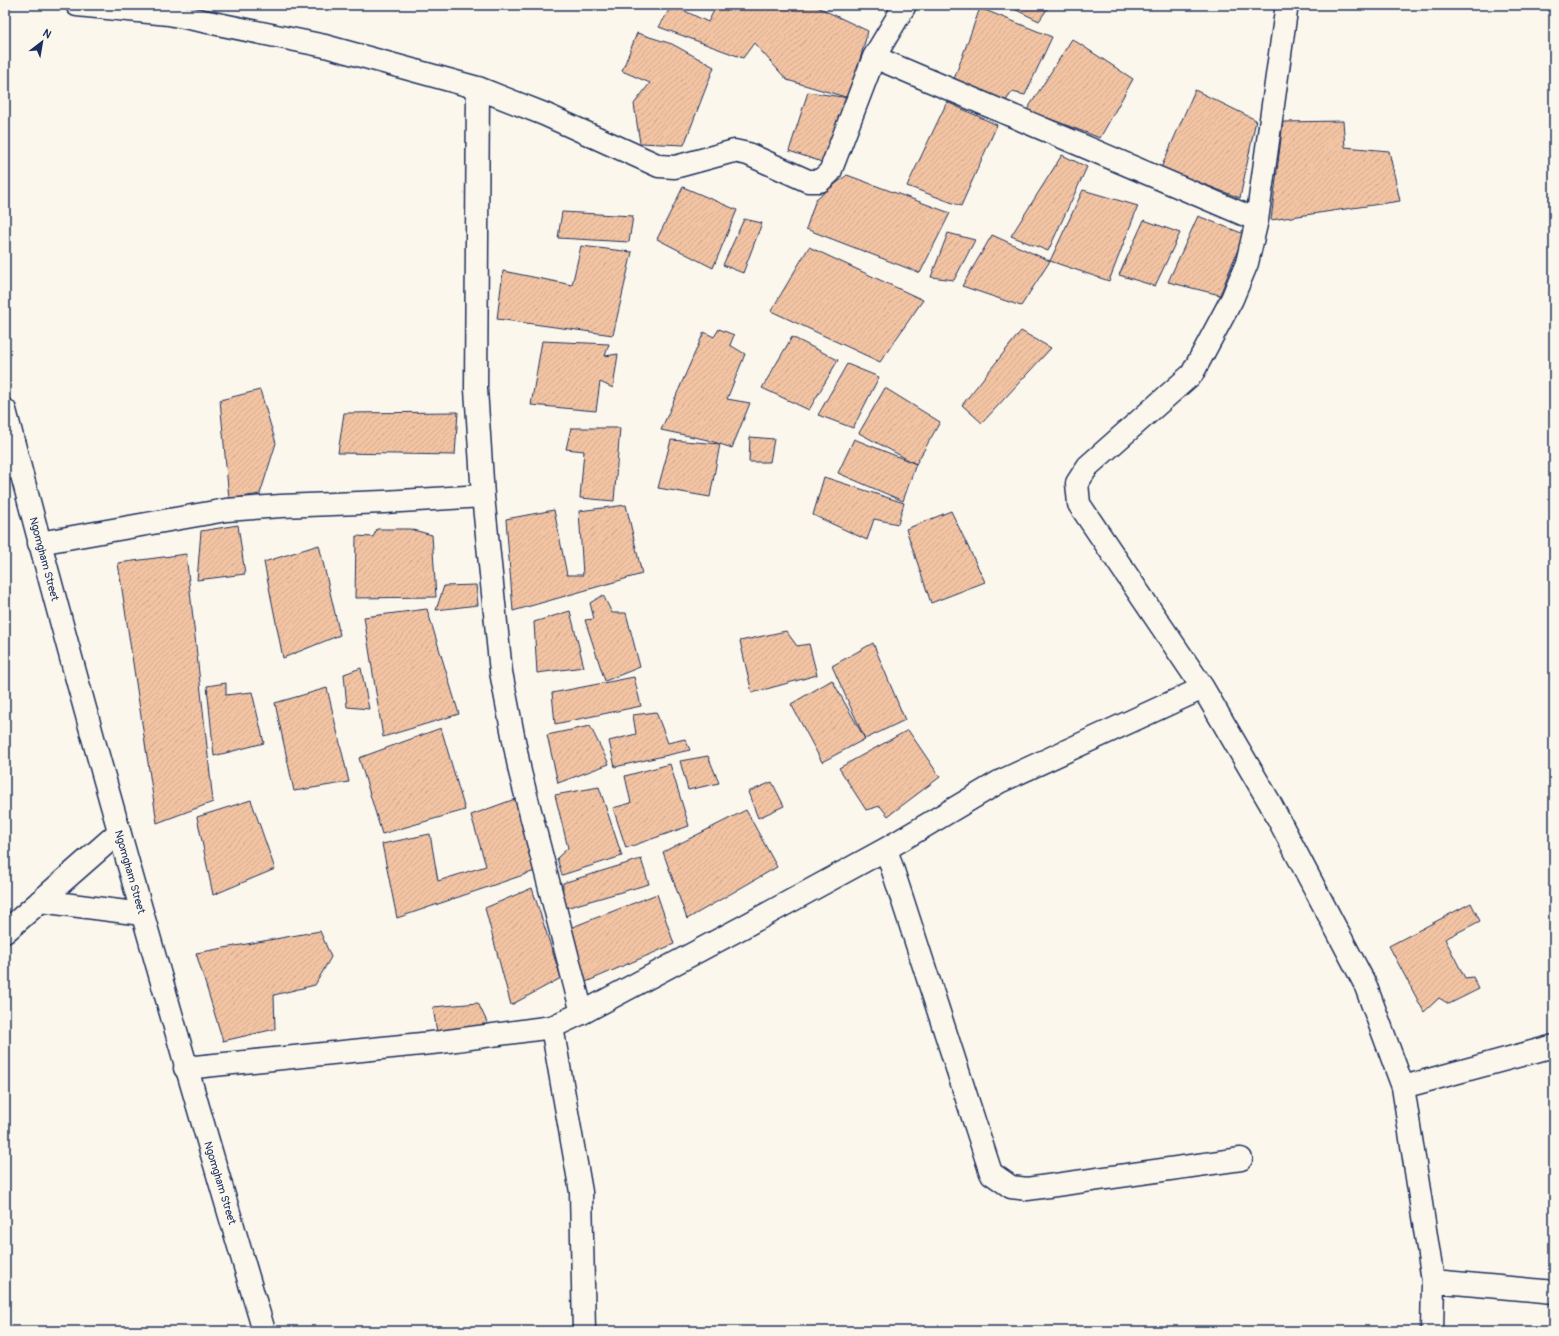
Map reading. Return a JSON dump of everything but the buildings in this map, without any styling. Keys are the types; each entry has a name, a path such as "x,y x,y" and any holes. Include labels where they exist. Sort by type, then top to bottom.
{"street":[{"path":"77,5 169,14 325,46 478,88 544,114 659,166 675,167 734,151 748,154 808,181 820,181 830,172 874,57 905,5"},
{"path":"1286,11 1257,220 1247,263 1232,299 1192,374 1088,466 1076,483 1079,504 1203,688 1270,803 1365,984 1403,1087 1433,1282 1432,1331"},
{"path":"874,57 1257,220"},
{"path":"478,88 476,389 483,496 501,672 520,772 582,1013"},
{"name":"Ngomgham Street","path":"5,410 12,467 39,543 185,1068 264,1331"},
{"path":"39,543 226,510 483,496"},
{"path":"185,1068 441,1042 552,1027 582,1013 886,849 999,782 1203,688"},
{"path":"5,932 119,832"},
{"path":"886,849 991,1173 1011,1187 1027,1189 1241,1159"},
{"path":"40,901 142,914"},
{"path":"552,1027 581,1192 584,1331"},
{"path":"1403,1087 1554,1046"},
{"path":"1433,1282 1554,1292"}]}
